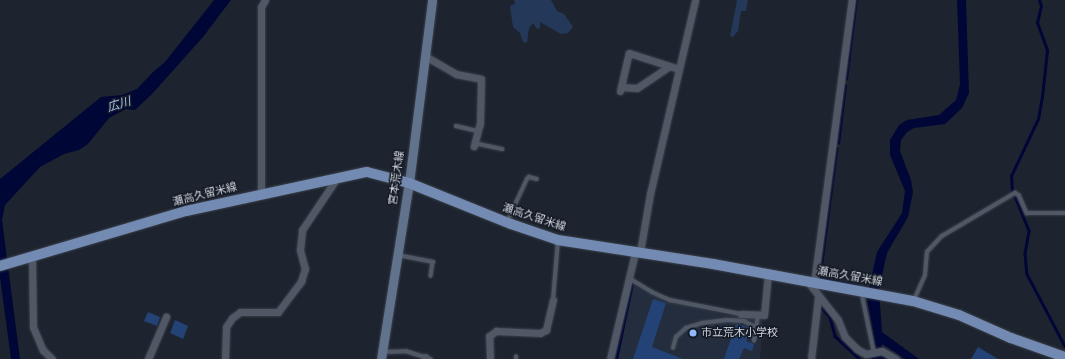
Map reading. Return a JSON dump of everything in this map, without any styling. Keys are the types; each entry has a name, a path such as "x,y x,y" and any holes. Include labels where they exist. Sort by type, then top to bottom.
{"main road":[{"name":"宮本荒木線","path":"382,356 409,183 432,0"},
{"name":"瀬高久留米線","path":"0,266 186,211 367,172 409,183 507,222 558,240 768,274 914,301 958,315 1011,338 1065,357"}],"street":[{"path":"261,194 261,7 265,0"},
{"path":"610,359 629,277 637,252 696,0"},
{"path":"852,0 811,282 818,298 838,320 845,336 857,349 866,354 874,351 882,351 896,359"},
{"path":"668,67 637,88 621,89 629,52 668,67 679,69"},
{"path":"425,56 456,74 481,79 478,131 474,144"},
{"path":"225,359 226,328 232,318 240,312 278,312 301,281 305,269 300,250 302,230 337,178"},
{"path":"32,256 33,327 43,350 52,359"},
{"path":"741,314 764,315 768,274"},
{"path":"811,359 818,298"},
{"path":"490,359 489,336 496,331 540,333 546,330 553,300"},
{"path":"148,359 166,317"}],"lane":[{"path":"456,126 478,131"},
{"path":"474,144 502,149"},
{"path":"507,222 527,179 529,177 537,179"},
{"path":"914,301 925,275 927,252 949,232 1016,192 1027,213 1065,213"},
{"path":"553,300 558,240"},
{"path":"398,255 433,262 431,276"},
{"path":"629,277 652,292 670,300 741,314"},
{"path":"863,298 874,351"},
{"path":"754,341 758,315"},
{"path":"673,348 676,337 686,328 702,323 726,320 744,321 756,327"},
{"path":"382,356 406,351 427,358"}],"shaded area":[{"path":"514,0 551,0 557,11 564,14 573,27 568,33 561,34 540,22 540,28 537,29 533,23 529,28 527,43 523,42 520,33 513,27 510,6 515,4"},
{"path":"737,0 748,0 746,11 741,11 738,31 733,37 730,36"},
{"name":"市立荒木小学校","path":"633,283 669,302 728,315 763,317 760,359 618,359"}],"water":[{"name":"広川","path":"214,0 231,0 203,37 152,94 135,110 126,109 109,118 88,144 79,150 64,154 40,167 5,205 2,220 20,359 11,359 0,277 0,179 101,97 122,95 137,89 165,62"},
{"path":"957,0 966,0 969,93 962,108 945,124 914,128 907,132 901,140 900,151 911,180 913,192 908,217 887,253 879,289 882,332 919,359 905,359 882,344 881,356 886,359 871,359 874,356 876,348 867,301 869,288 877,252 902,213 905,191 890,155 890,140 899,125 907,120 939,115 956,100 960,84"}],"building":[{"path":"653,299 666,303 652,347 683,359 633,359"},
{"path":"148,312 160,317 157,326 144,321"},
{"path":"175,320 188,326 183,339 170,333"},
{"path":"736,324 751,328 746,341 754,344 752,351 744,348 739,359 724,359"},
{"path":"978,347 998,359 971,359"}],"waterway":[{"path":"846,79 856,0"},
{"path":"1012,193 1011,176 1038,119 1042,97 1047,50 1037,23 1041,6 1039,0"},
{"path":"838,143 845,85"},
{"path":"837,148 820,278 856,285"},
{"path":"1015,196 1029,231 1025,253 1027,274 1065,346"},
{"path":"616,359 632,284"},
{"path":"820,306 830,317 835,336 860,359"}],"place":[{"name":"市立荒木小学校","path":"693,333"}]}
